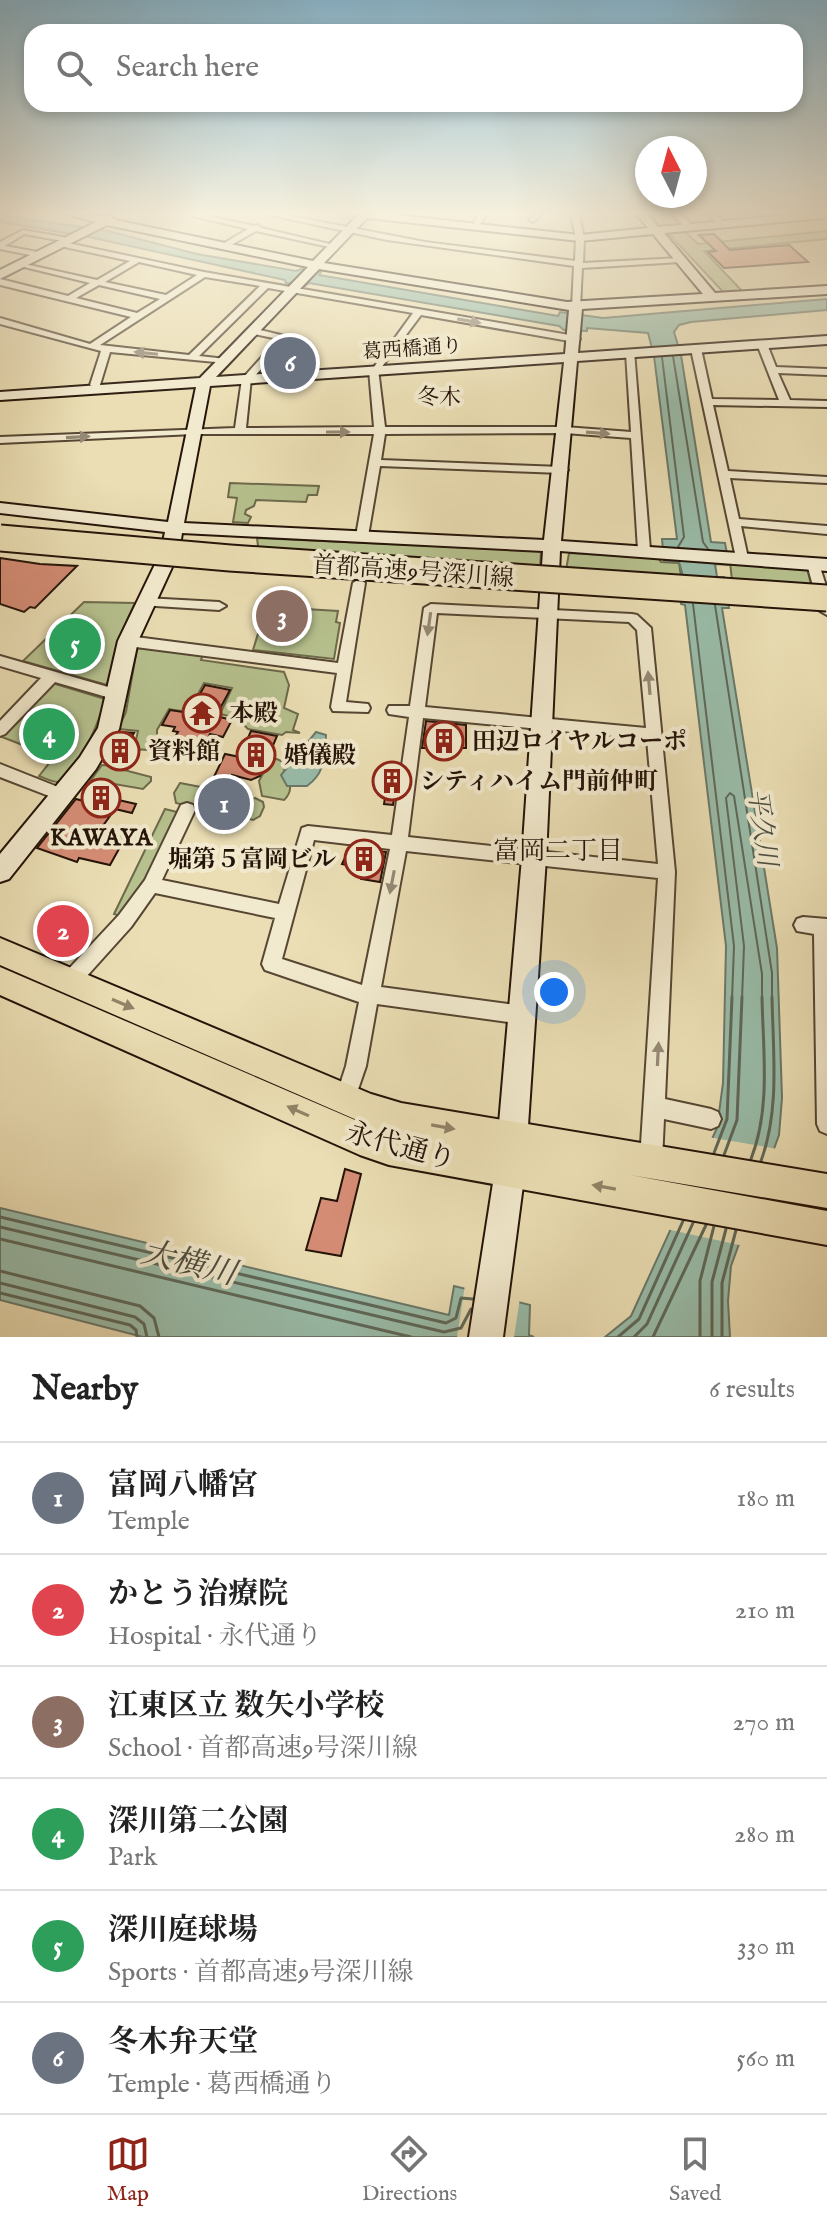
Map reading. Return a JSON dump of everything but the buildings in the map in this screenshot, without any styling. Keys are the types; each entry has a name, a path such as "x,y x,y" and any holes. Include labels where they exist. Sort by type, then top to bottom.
{"highway":[{"name":"首都高速9号深川線","path":"0,538 429,573 827,600"},
{"name":"首都高速9号深川線","path":"0,548 242,569 827,600"},
{"path":"429,573 457,567 514,569 827,592"},
{"path":"242,569 275,574 827,610"}],"main road":[{"name":"永代通り","path":"0,951 345,1100 401,1119 512,1154 680,1200 827,1228"},
{"name":"永代通り","path":"0,981 360,1139 410,1152 651,1160 827,1191"}],"street":[{"path":"77,277 167,298"},
{"path":"69,299 106,277"},
{"path":"91,347 199,277"},
{"path":"223,277 294,287 574,345"},
{"path":"0,872 100,744 113,715 128,641 167,559 176,528 206,380 304,277"},
{"path":"373,277 576,310 827,290"},
{"path":"486,1337 512,1154 543,725 552,546 574,345 577,277"},
{"path":"695,277 713,298"},
{"path":"0,282 138,316"},
{"path":"191,358 266,285"},
{"path":"362,536 380,432 376,368 418,312"},
{"path":"0,321 91,347 223,361"},
{"path":"0,334 15,326"},
{"path":"240,432 249,377 284,337 252,331"},
{"name":"葛西橋通り","path":"0,394 376,368 574,345 640,351 827,338"},
{"name":"葛西橋通り","path":"688,348 827,338"},
{"path":"762,344 786,404"},
{"path":"688,348 708,402 734,522 734,557"},
{"path":"95,385 106,349"},
{"path":"640,351 635,435 652,551"},
{"path":"773,370 827,372"},
{"name":"葛西橋通り","path":"0,394 95,385 206,380"},
{"path":"708,402 827,404"},
{"path":"0,440 194,431 565,430 635,435"},
{"path":"375,463 562,470"},
{"path":"723,474 827,480"},
{"path":"0,508 176,528 652,551 820,564 827,610"},
{"path":"734,522 827,530"},
{"path":"0,548 167,559"},
{"path":"359,583 338,707 363,708"},
{"path":"145,602 219,606"},
{"path":"345,1100 370,995 399,844 431,608 632,618 644,628 667,872 651,1160"},
{"path":"128,641 344,669"},
{"path":"0,661 117,695"},
{"path":"0,730 51,677"},
{"path":"394,710 654,734"},
{"path":"0,770 62,795"},
{"path":"70,981 125,921 151,885 187,810"},
{"path":"523,1015 370,995 271,964 308,833 667,872"},
{"path":"151,885 286,913"},
{"path":"818,926 827,1124"},
{"path":"656,1107 711,1119"}],"shaded area":[{"path":"710,277 729,277 743,292 725,294"},
{"path":"230,483 319,486 317,495 308,495 306,502 256,500 254,506 246,510 245,514 251,517 248,523 233,522 237,498 228,497"},
{"path":"257,538 541,551 540,569 265,555 258,546"},
{"path":"569,553 658,558 661,562 679,563 681,576 566,570"},
{"path":"730,561 807,568 812,588 732,581"},
{"path":"84,602 135,603 118,640 107,685 23,661"},
{"path":"272,607 338,611 336,622 340,623 334,659 253,650 261,624 266,624"},
{"path":"137,648 203,654 201,660 284,672 289,685 284,708 298,714 293,730 300,733 286,732 282,735 248,729 237,718 220,714 232,688 204,683 188,712 169,709 157,730 157,741 148,750 134,749 138,731 118,729 126,712"},
{"path":"52,683 105,699 94,732 80,759 57,782 39,776 54,757 2,737"},
{"path":"272,757 286,763 284,771 290,790 284,800 262,796 259,781"},
{"path":"102,765 124,767 124,770 151,777 151,781 143,789 91,780"},
{"path":"180,783 227,792 215,813 176,803 174,793"},
{"path":"255,798 263,802 264,807 260,816 253,820 228,813 232,803"},
{"path":"165,809 177,812 177,816 144,886 120,916 114,914"}],"water":[{"path":"273,277 333,277 558,316 560,312 603,318 827,299 827,310 691,322 679,325 674,332 681,355 711,542 725,543 729,565 715,564 717,577 724,577 729,608 722,608 777,948 782,1098 779,1135 731,1266 728,1301 730,1337 605,1337 631,1316 717,1128 723,1083 726,946 685,605 681,604 678,576 683,576 679,562 664,561 662,539 677,539 654,356 648,333 587,328 587,331 564,330 559,326 309,283 305,286 286,283"},
{"path":"316,732 326,735 321,770 307,786 287,786 281,775"},
{"name":"大横川","path":"0,1208 449,1315 454,1286 530,1305 529,1335 534,1337 143,1337 0,1300"}],"pier":[{"path":"708,1137 778,1149 744,1246 666,1229"},
{"path":"465,1285 520,1298 514,1337 457,1337"}],"place":[{"name":"冬木弁天堂","path":"290,363"},
{"name":"江東区立 数矢小学校","path":"282,616"},
{"name":"深川庭球場","path":"75,644"},
{"name":"本殿","path":"202,713"},
{"name":"深川第二公園","path":"49,734"},
{"name":"田辺ロイヤルコーポ","path":"444,741"},
{"name":"資料館","path":"120,751"},
{"name":"婚儀殿","path":"256,755"},
{"name":"シティハイム門前仲町","path":"392,781"},
{"name":"KAWAYA","path":"101,798"},
{"name":"富岡八幡宮","path":"224,804"},
{"name":"堀第５富岡ビル","path":"364,859"},
{"name":"かとう治療院","path":"63,931"}],"district":[{"name":"冬木","path":"439,396"},
{"name":"富岡二丁目","path":"558,850"}],"water label":[{"name":"平久川","path":"763,827"}]}
